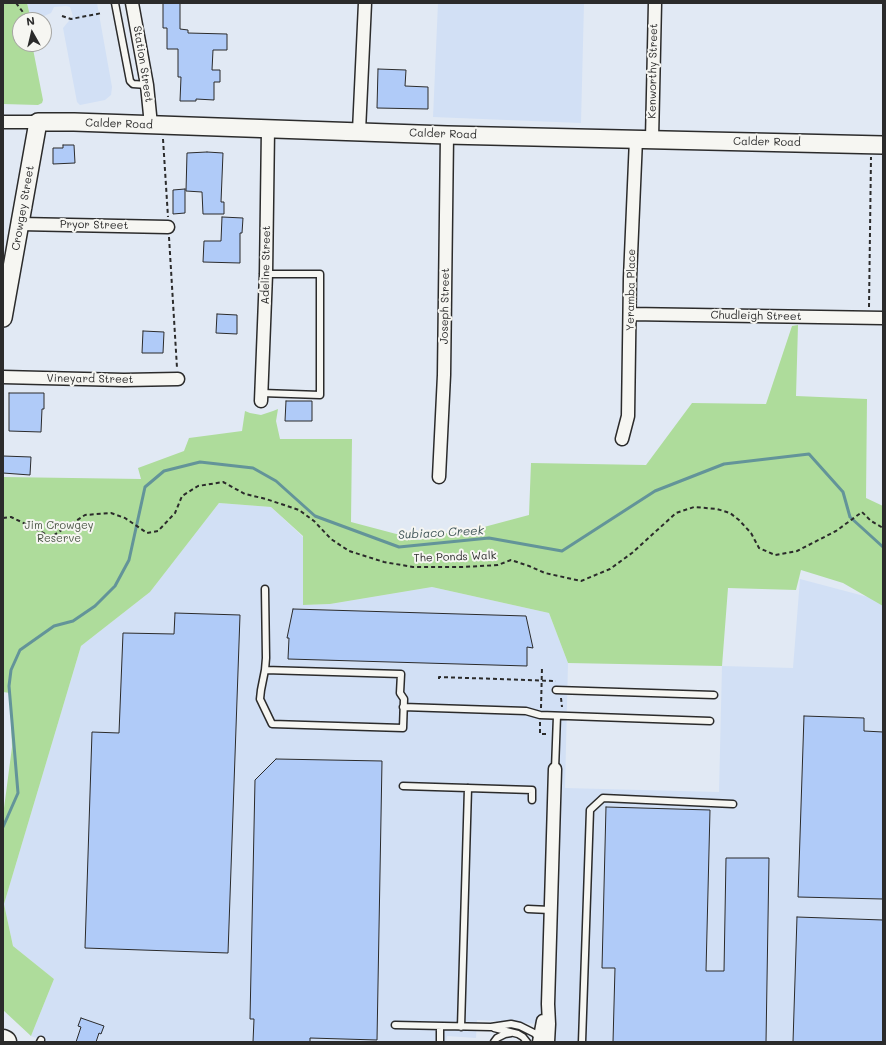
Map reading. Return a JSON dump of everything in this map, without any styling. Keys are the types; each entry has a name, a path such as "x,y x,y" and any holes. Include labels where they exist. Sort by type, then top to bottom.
{"street":[{"name":"Station Street","path":"132,3 147,85 151,125"},
{"path":"359,131 365,3"},
{"name":"Kenworthy Street","path":"644,139 655,3"},
{"name":"Calder Road","path":"3,122 359,131 447,135 644,139 877,150"},
{"name":"Crowgey Street","path":"3,318 38,122"},
{"name":"Adeline Street","path":"261,397 266,274 268,129"},
{"name":"Joseph Street","path":"439,477 444,368 447,135"},
{"name":"Yeramba Place","path":"622,439 628,416 630,314 644,139"},
{"name":"Pryor Street","path":"20,224 168,227"},
{"name":"Chudleigh Street","path":"630,314 883,318"},
{"name":"Vineyard Street","path":"3,377 178,380"},
{"path":"542,1041 549,1024 550,910 555,769"}],"lane":[{"path":"115,3 130,81 133,84 147,85"},
{"path":"261,397 320,395 320,274 266,274"},
{"path":"265,589 265,670 260,699 272,724 403,728 404,699 400,693 401,674 265,670"},
{"path":"559,690 714,695"},
{"path":"403,707 526,711 540,715 560,716 710,721"},
{"path":"555,769 560,716"},
{"path":"403,786 532,790 532,800"},
{"path":"460,1027 468,788"},
{"path":"582,1042 590,810 603,798 733,804"},
{"path":"528,909 550,910"},
{"path":"395,1025 490,1027 511,1024 534,1032 542,1041"},
{"path":"440,1026 440,1042"},
{"path":"490,1027 518,1034 527,1042"},
{"path":"494,1042 495,1039 505,1034 512,1033"}],"path":[{"path":"16,3 23,12"},
{"path":"62,16 71,19 102,13"},
{"path":"163,139 178,380"},
{"path":"869,318 877,150"},
{"name":"The Ponds Walk","path":"3,518 11,517 51,537 85,515 111,513 125,518 147,533 158,532 175,513 182,496 198,486 223,482 245,494 299,510 314,521 331,539 349,551 384,562 414,567 463,567 498,565 510,560 545,573 581,581 610,569 632,553 676,513 694,507 717,509 730,513 751,533 759,548 775,555 797,550 836,531 862,512 871,521 883,528"},
{"path":"439,679 439,677 559,681 561,684 559,690 563,709 560,716"}],"shaded area":[{"path":"27,3 97,3 112,87 111,95 105,100 80,105 77,102 63,28 73,16 70,7 54,7 52,12 29,12"},
{"path":"438,3 584,3 581,123 433,117"},
{"path":"219,503 271,507 303,537 304,605 330,604 432,587 549,613 568,663 565,788 719,792 722,666 793,668 800,579 883,601 883,1042 555,1042 555,1025 477,1020 476,1038 447,1036 446,1042 47,1042 31,1036 54,979 13,946 4,904 81,646 150,592"}],"green space":[{"path":"5,3 27,3 29,12 12,12 12,52 34,52 43,100 42,103 38,105 3,104 3,5"},
{"name":"Jim Crowgey Reserve","path":"798,325 796,396 867,399 866,498 883,506 883,606 843,583 801,570 796,590 728,588 722,666 568,663 549,613 432,587 330,604 303,605 303,536 271,507 219,503 150,592 81,646 4,904 13,946 54,979 31,1036 3,1010 3,816 12,747 10,693 3,692 3,477 141,479 138,468 184,451 189,438 242,431 245,411 261,415 278,409 276,421 280,439 352,439 351,522 419,540 447,533 469,531 529,515 531,463 646,465 692,403 766,404 792,326"}],"building":[{"path":"163,3 180,3 180,29 188,30 188,33 227,34 227,50 213,50 212,70 220,70 220,82 214,82 214,100 196,99 196,101 180,101 181,77 178,77 178,49 167,49 167,28 163,28"},
{"path":"378,69 406,70 405,86 428,87 428,109 377,108"},
{"path":"63,145 74,145 75,163 53,164 53,148 63,148"},
{"path":"187,153 223,153 221,202 224,202 224,214 203,214 202,192 186,191"},
{"path":"185,189 185,213 173,214 173,190"},
{"path":"222,217 243,218 242,233 240,233 240,263 203,262 204,241 221,241"},
{"path":"217,314 237,315 237,334 216,333"},
{"path":"143,331 164,332 163,353 142,353"},
{"path":"9,393 44,393 44,409 42,409 41,432 9,431"},
{"path":"286,401 312,401 312,421 285,421"},
{"path":"3,456 31,457 30,475 3,473"},
{"path":"293,609 526,616 533,648 527,647 527,666 288,659 289,638 287,638"},
{"path":"175,613 240,615 228,953 85,948 92,732 119,733 123,633 174,634"},
{"path":"804,716 864,718 864,731 883,732 883,899 798,897"},
{"path":"276,759 382,761 377,1040 310,1038 310,1042 253,1042 254,1019 250,1019 255,780"},
{"path":"606,807 710,810 706,971 724,971 726,858 769,858 766,1042 613,1042 615,968 602,968"},
{"path":"797,917 883,920 883,1042 793,1042"},
{"path":"81,1018 104,1026 101,1034 99,1033 96,1042 76,1042 81,1027 78,1026"}],"waterway":[{"name":"Subiaco Creek","path":"3,827 18,793 9,686 11,670 20,650 54,626 73,621 95,606 115,586 129,560 145,487 164,471 200,462 253,468 276,481 315,516 399,547 489,538 562,551 655,491 724,464 809,454 843,492 850,517 883,547"}]}
